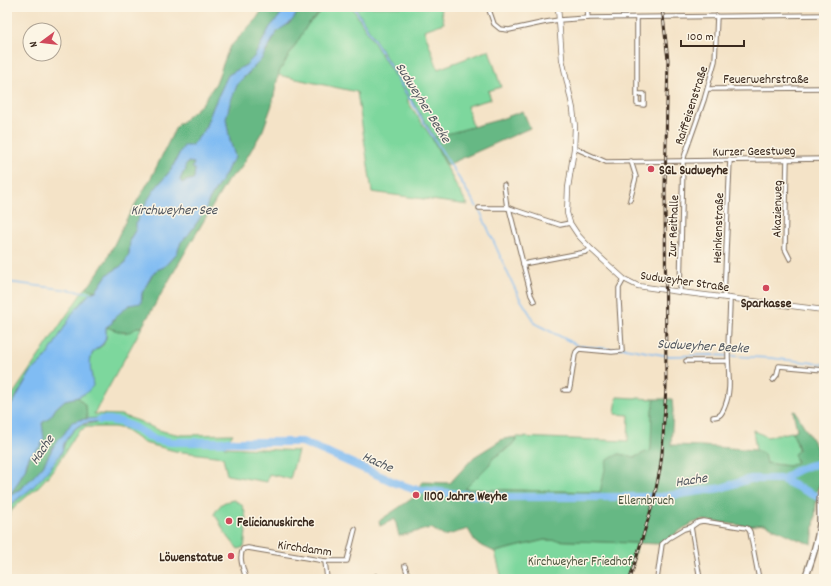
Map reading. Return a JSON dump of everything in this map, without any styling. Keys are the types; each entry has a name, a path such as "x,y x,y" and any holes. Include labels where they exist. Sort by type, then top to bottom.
{"main road":[{"path":"805,579 817,539 820,523 820,493 824,483"}],"street":[{"path":"488,7 494,24 500,29 509,30 559,20 588,18 824,15"},
{"name":"Sudweyher Straße","path":"558,7 562,59 573,109 575,134 568,188 567,209 570,223 578,235 624,279 638,286 824,310"},
{"path":"587,7 588,18"},
{"name":"Raiffeisenstraße","path":"574,149 606,162 683,161 708,89 715,61 717,16"},
{"path":"637,94 638,18"},
{"name":"Feuerwehrstraße","path":"708,89 824,88"},
{"name":"Akazienweg","path":"787,159 785,249 790,259"},
{"name":"Kurzer Geestweg","path":"683,161 824,159"},
{"name":"Heinkenstraße","path":"724,297 730,160"},
{"name":"Zur Reithalle","path":"680,292 683,161"},
{"path":"630,200 636,177 632,162"},
{"path":"504,185 508,208 530,295 534,301"},
{"path":"479,208 508,208 560,225 570,223"},
{"path":"523,264 586,252 591,248"},
{"path":"564,390 569,390 575,355 578,349 612,352 622,351 619,288 624,279"},
{"path":"713,417 721,415 727,402 730,390 728,354 730,298"},
{"path":"686,361 728,361"},
{"path":"773,380 779,366 824,370"},
{"path":"656,579 662,544 684,529 703,521 746,528 749,530 759,579"},
{"path":"691,527 700,579"},
{"name":"Kirchdamm","path":"246,579 241,562 241,552 243,549 252,548 324,561 347,561 356,529"},
{"path":"324,561 327,579"},
{"path":"405,566 409,579"}],"green space":[{"path":"264,7 286,7 270,27 254,57 246,65 228,75 204,131 192,145 180,152 171,170 154,190 130,239 129,254 124,264 107,275 96,291 86,288 107,259 126,220 152,176 176,127 202,104 216,83 229,48 257,18"},
{"path":"299,7 326,7 308,24 279,72 272,105 263,130 239,171 228,180 142,327 137,327 130,332 126,332 106,327 112,323 117,315 125,308 142,299 142,293 152,275 157,270 164,267 177,253 181,242 189,234 206,209 208,202 235,158 226,119 234,91 238,83 248,74 267,51 277,32 289,24 293,19"},
{"path":"326,7 352,7 408,98 408,102 432,138 468,205 372,192 357,92 278,75 308,24"},
{"path":"355,7 440,7 444,23 424,30 438,69 489,50 501,87 488,91 491,99 467,106 473,127 435,138"},
{"path":"523,111 530,128 447,165 432,138 498,120"},
{"path":"188,162 194,163 194,179 183,183 180,180 186,170 185,166"},
{"path":"86,288 96,291 90,293 86,298 44,360 31,372 9,408 7,408 7,403"},
{"path":"106,327 125,333 136,327 142,327 94,414 121,415 156,429 182,435 233,434 224,447 298,451 290,479 269,474 267,482 227,475 223,457 175,451 144,443 124,429 114,427 87,427 75,436 48,476 38,487 13,508 7,519 7,511 10,506 23,495 61,454 65,442 73,431 79,426 97,422 106,418 87,419 86,407 78,397 86,393 92,377 89,367 92,354 103,345 106,338"},
{"path":"78,397 86,407 87,419 79,420 71,425 52,449 39,471 20,489 11,495 30,456 40,445 43,429 42,423 51,416 56,408 65,400"},
{"path":"617,397 655,399 652,411 651,450 635,457 619,454 600,492 464,489 489,465 493,458 507,449 517,437 628,441 629,415 615,414"},
{"name":"Ellernbruch","path":"655,399 672,399 673,411 671,445 756,450 764,454 766,463 789,466 797,462 794,454 799,450 792,432 797,430 793,411 795,411 817,448 816,456 820,465 824,465 824,474 817,491 812,544 764,524 747,526 702,520 684,528 661,544 544,540 495,552 476,543 468,529 444,536 431,528 399,536 395,519 380,526 379,521 416,496 422,482 450,483 474,457 503,439 517,437 512,445 493,458 489,465 465,489 600,492 607,460 619,454 635,457 651,450 652,411"},
{"path":"753,430 767,437 792,432 798,446 797,462 789,466 765,463 764,454 756,450"},
{"path":"234,500 240,503 243,507 246,518 244,547 238,549 225,533 214,514 222,504"},
{"name":"Kirchweyher Friedhof","path":"544,540 638,543 627,579 502,579 495,552"}],"water":[{"name":"Kirchweyher See","path":"286,7 299,7 292,20 277,32 261,60 238,83 230,103 226,119 235,158 208,202 206,209 189,234 181,242 177,253 164,267 157,270 152,275 142,293 141,303 129,305 113,319 112,323 106,327 105,341 96,349 91,358 90,366 93,386 86,393 78,397 65,400 56,408 51,416 42,423 44,439 40,447 30,455 25,470 11,495 21,489 43,466 56,442 64,434 72,422 97,418 106,418 110,420 89,422 75,428 65,442 60,455 47,471 34,486 12,504 7,511 7,411 31,372 44,360 74,311 90,293 96,291 107,275 124,264 129,254 130,239 136,229 136,223 154,190 171,170 184,146 192,145 204,131 228,75 246,65 254,57 270,27","holes":["188,162 194,163 192,168 195,169 194,179 182,183 180,180 186,170 185,166"]}],"waterway":[{"name":"Sudweyher Beeke","path":"354,7 477,207"},
{"name":"Sudweyher Beeke","path":"480,211 519,297 534,323 577,345"},
{"path":"7,282 90,293"},
{"name":"Sudweyher Beeke","path":"580,346 611,349 625,348 669,356 711,355 771,358 824,364"},
{"name":"Hache","path":"100,420 121,422 154,439 171,442 302,442 413,489 458,494 507,497 660,497 721,488 750,479 781,479 824,499"},
{"name":"Hache","path":"781,479 786,478 804,467 824,463"}],"railway":[{"path":"630,579 653,503 660,469 666,387 665,186 668,60 662,7"}],"place":[{"name":"SGL Sudweyhe","path":"651,169"},
{"name":"Sparkasse","path":"766,288"},
{"name":"1100 Jahre Weyhe","path":"416,495"},
{"name":"Felicianuskirche","path":"229,521"},
{"name":"Löwenstatue","path":"231,556"}]}
